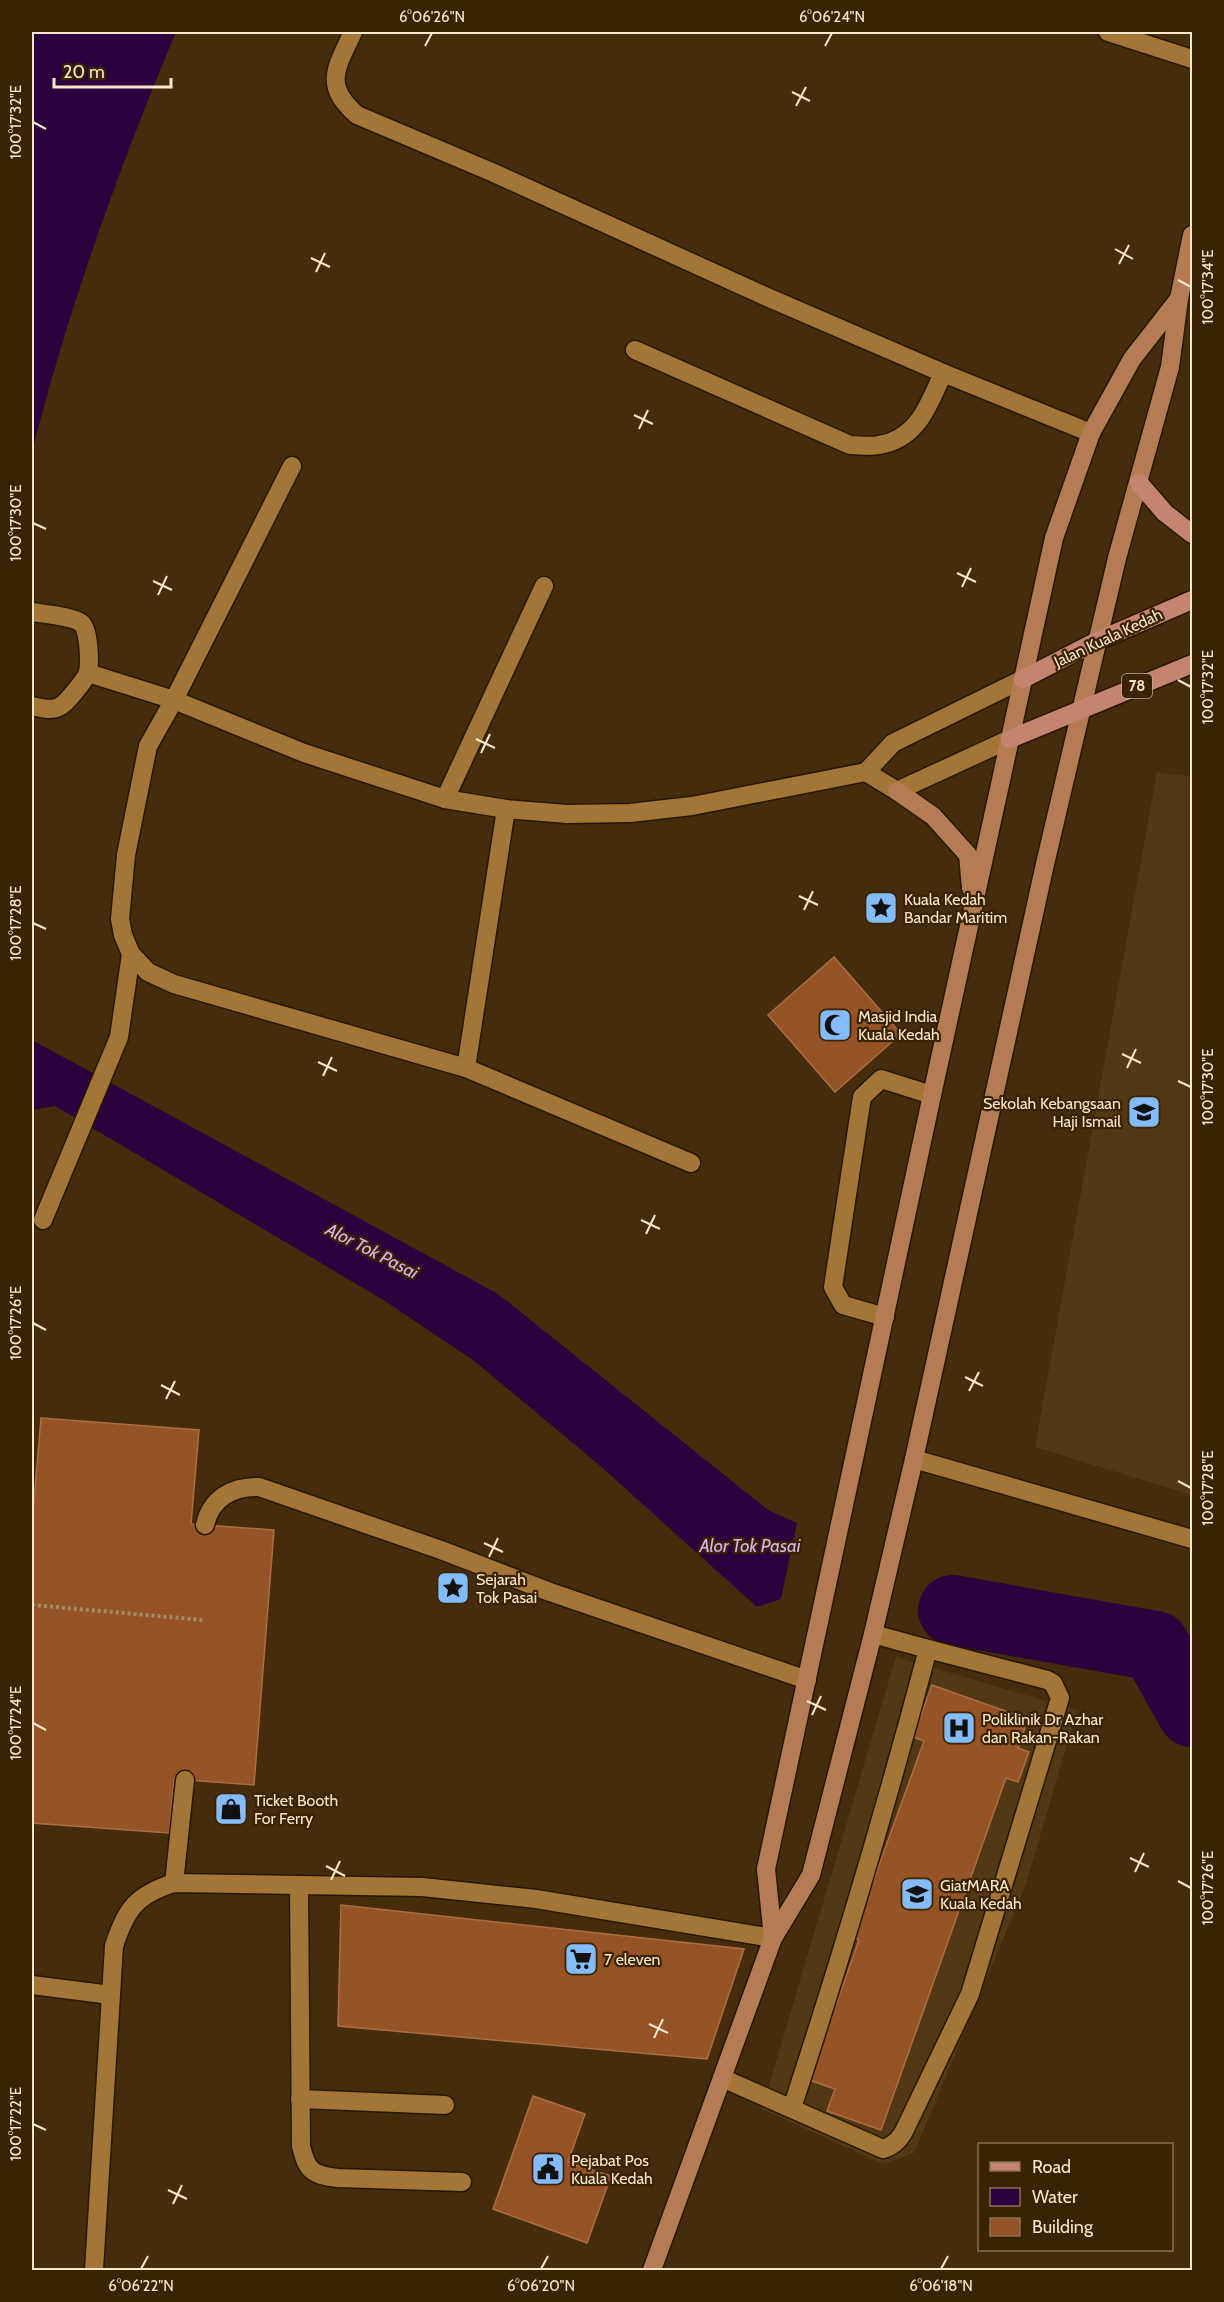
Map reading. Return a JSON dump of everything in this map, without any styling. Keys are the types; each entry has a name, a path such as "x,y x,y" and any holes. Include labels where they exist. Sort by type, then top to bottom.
{"main road":[{"path":"652,2271 773,1938 811,1875 873,1634 914,1459 1045,864 1097,641 1117,558 1170,367 1179,299 1192,235"},
{"path":"773,1938 766,1869 1054,538 1091,433 1132,359 1179,299"},
{"path":"1139,483 1165,513 1192,534"},
{"name":"Jalan Kuala Kedah","path":"1023,679 1097,641 1192,600"},
{"name":"78","path":"1010,739 1192,664"},
{"path":"897,791 933,816 968,855 973,905"}],"street":[{"path":"353,32 336,67 336,89 343,103 357,115 494,173 767,297 943,373 1091,433"},
{"path":"1108,32 1192,59"},
{"path":"634,350 850,445 880,445 901,436 922,420 943,373"},
{"path":"292,466 174,700 148,746 126,855 120,919 123,935 131,954 148,972 174,984 466,1068 692,1163"},
{"path":"445,799 544,586"},
{"path":"32,612 77,620 84,624 87,631 88,673 60,707 52,710 32,706"},
{"path":"88,673 174,700 304,753 445,799 506,809 567,814 630,813 671,808 866,772 893,743 1023,679"},
{"path":"866,772 897,791 1010,739"},
{"path":"466,1068 506,809"},
{"path":"43,1220 119,1037 131,954"},
{"path":"885,1317 843,1305 833,1287 862,1097 881,1079 932,1095"},
{"path":"914,1459 1192,1539"},
{"path":"206,1525 207,1515 213,1505 223,1496 232,1490 259,1487 441,1550 550,1592 807,1680"},
{"path":"722,2078 883,2149 890,2147 902,2136 970,1994 1059,1706 1058,1690 1047,1680 873,1634"},
{"path":"792,2108 842,1956 887,1803 928,1648"},
{"path":"174,1883 185,1780"},
{"path":"94,2271 114,1946 122,1922 136,1903 152,1890 174,1883 422,1887 536,1899 773,1938"},
{"path":"299,1885 301,2146 306,2165 318,2176 462,2182"},
{"path":"32,1985 111,1995"},
{"path":"300,2099 444,2105"}],"path":[{"path":"32,1605 203,1620"}],"shaded area":[{"name":"Sekolah Kebangsaan Haji Ismail","path":"1157,772 1192,777 1192,1495 1035,1447"},
{"path":"896,1657 1077,1710 1026,1884 914,2153 883,2164 762,2109"}],"water":[{"path":"32,32 176,32 96,239 46,398 32,452"},
{"name":"Alor Tok Pasai","path":"32,1040 498,1294 768,1510 797,1523 781,1599 757,1607 597,1463 473,1360 385,1301 55,1106 32,1110"}],"building":[{"name":"Masjid India Kuala Kedah","path":"834,957 901,1034 835,1092 768,1015"},
{"path":"41,1418 199,1430 191,1524 274,1530 254,1785 174,1779 169,1833 32,1823 32,1512"},
{"path":"932,1685 1028,1719 1018,1748 1029,1752 1018,1782 1006,1778 881,2130 827,2111 835,2089 809,2080 859,1940 853,1937 924,1741 913,1737"},
{"path":"341,1905 744,1949 707,2059 338,2026"},
{"name":"Pejabat Pos Kuala Kedah","path":"533,2096 585,2114 568,2162 611,2176 587,2243 493,2209"}],"waterway":[{"name":"Alor Tok Pasai","path":"953,1610 1155,1646 1192,1712"}],"place":[{"name":"Kuala Kedah Bandar Maritim","path":"881,908"},
{"name":"Masjid India Kuala Kedah","path":"835,1025"},
{"name":"Sekolah Kebangsaan Haji Ismail","path":"1144,1112"},
{"name":"Sejarah Tok Pasai","path":"453,1588"},
{"name":"Poliklinik Dr Azhar dan Rakan-Rakan","path":"959,1728"},
{"name":"Ticket Booth For Ferry","path":"231,1809"},
{"name":"GiatMARA Kuala Kedah","path":"917,1894"},
{"name":"7 eleven","path":"581,1959"},
{"name":"Pejabat Pos Kuala Kedah","path":"548,2169"}]}
